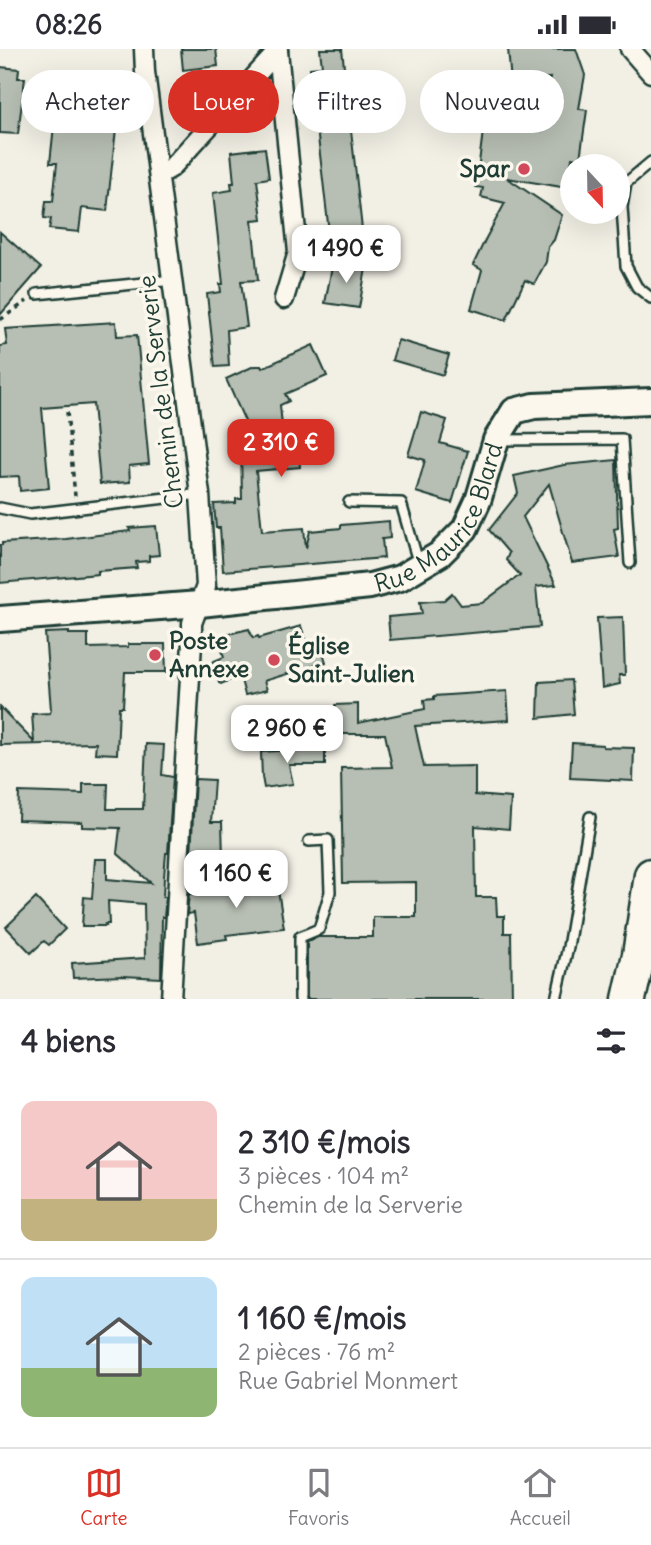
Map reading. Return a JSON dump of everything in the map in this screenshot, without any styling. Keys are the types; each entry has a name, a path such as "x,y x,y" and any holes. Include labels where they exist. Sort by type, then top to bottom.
{"highway":[{"path":"629,999 639,955 651,875"}],"street":[{"name":"Chemin de la Serverie","path":"144,49 200,494 206,586 192,623 170,999"},
{"path":"629,49 651,73"},
{"path":"159,175 171,168 278,50"},
{"path":"278,50 298,251 284,299"},
{"name":"Rue Maurice Blard","path":"0,619 200,604 370,586 400,577 440,554 465,529 478,501 496,440 514,411 534,406 651,401"}],"lane":[{"path":"651,162 626,183 622,207 626,267 637,287 651,297"},
{"path":"37,293 173,279"},
{"path":"496,440 622,439 630,563"},
{"path":"0,508 30,514 200,494"},
{"path":"349,502 401,503 419,566"},
{"path":"556,999 568,947 590,817"},
{"path":"300,999 300,937 319,929 330,892 328,840 309,841"}],"path":[{"path":"0,320 37,293"},
{"path":"67,412 77,508"}],"building":[{"path":"181,49 216,49 218,66 183,70"},
{"path":"320,49 342,49 344,70 310,70 322,67"},
{"path":"508,49 576,49 585,75 579,109 587,110 581,154 560,154 560,187 507,178 560,214 560,221 554,240 548,247 546,262 534,284 525,280 506,320 471,309 482,270 473,265 505,203 481,197 483,188 476,187 483,133 564,133 564,70 510,70"},
{"path":"0,67 19,69 21,110 18,134 0,133"},
{"path":"53,133 116,133 107,211 82,208 79,232 49,229 51,219 44,218 46,201 53,201 57,163 50,163"},
{"path":"318,133 351,133 363,238 330,241"},
{"path":"265,148 269,178 257,180 262,219 252,220 258,280 241,281 247,327 227,330 229,366 215,367 207,294 221,292 220,284 223,284 213,193 232,190 231,183 234,183 231,152"},
{"path":"0,232 41,268 0,315"},
{"path":"333,262 366,268 359,308 325,303"},
{"path":"116,322 117,336 137,335 149,464 129,466 130,482 100,484 93,404 42,408 49,488 20,491 19,476 0,477 0,346 7,345 5,329"},
{"path":"398,340 449,355 443,375 392,360"},
{"path":"313,345 327,376 285,394 289,401 280,405 283,436 297,435 300,467 256,471 262,531 304,528 306,548 310,531 389,521 390,538 382,539 384,558 223,571 220,528 216,528 214,504 236,503 236,499 242,499 241,447 245,446 244,429 248,428 226,379 254,366 262,368"},
{"path":"421,412 447,420 440,443 468,451 452,503 416,492 425,460 408,455"},
{"path":"616,460 618,528 614,529 619,557 572,563 549,484 523,517 556,585 536,587 540,627 390,640 388,617 422,614 420,602 444,600 452,593 461,605 482,603 520,575 506,560 509,553 489,530 518,493 514,476 564,465"},
{"path":"156,526 159,555 149,556 149,561 136,562 137,568 0,583 2,543 66,539"},
{"path":"623,617 625,675 619,675 620,684 602,688 597,618"},
{"name":"Église Saint-Julien","path":"301,626 309,650 321,646 326,662 264,681 267,690 245,695 240,676 219,683 213,663 224,657 219,639 249,629 253,638 259,638"},
{"path":"45,633 88,634 88,648 165,644 166,672 125,672 123,707 119,707 117,754 95,753 96,743 0,745 0,707 34,742 32,714 50,713 51,710"},
{"path":"571,680 574,714 538,718 539,682"},
{"path":"507,691 509,720 415,726 424,767 475,766 475,795 511,798 509,829 475,826 476,897 496,897 497,916 504,916 504,933 511,933 512,999 307,999 307,942 318,937 373,937 373,917 416,917 416,882 343,883 341,768 392,767 385,734 325,734 325,709 335,709 335,705 358,704 358,723 425,709 424,700 434,699 434,696"},
{"path":"572,743 634,748 633,781 570,778"},
{"path":"146,744 164,745 162,775 173,777 164,877 163,897 166,897 162,917 161,978 73,978 72,963 145,958 144,904 108,901 109,924 82,926 84,897 92,898 95,859 107,859 107,879 151,883 117,853 120,828 82,827 82,822 18,820 19,792 83,794 83,784 108,784 107,809 143,809"},
{"path":"325,748 325,765 289,765 293,784 264,788 261,752"},
{"path":"195,779 214,780 211,822 222,822 223,858 191,855"},
{"path":"276,877 284,928 226,935 227,939 198,943 194,913 187,914 189,894"},
{"path":"36,898 65,929 49,945 44,941 31,953 6,927"}],"place":[{"name":"Spar","path":"524,169"},
{"name":"Poste Annexe","path":"155,655"},
{"name":"Église Saint-Julien","path":"274,660"}]}
